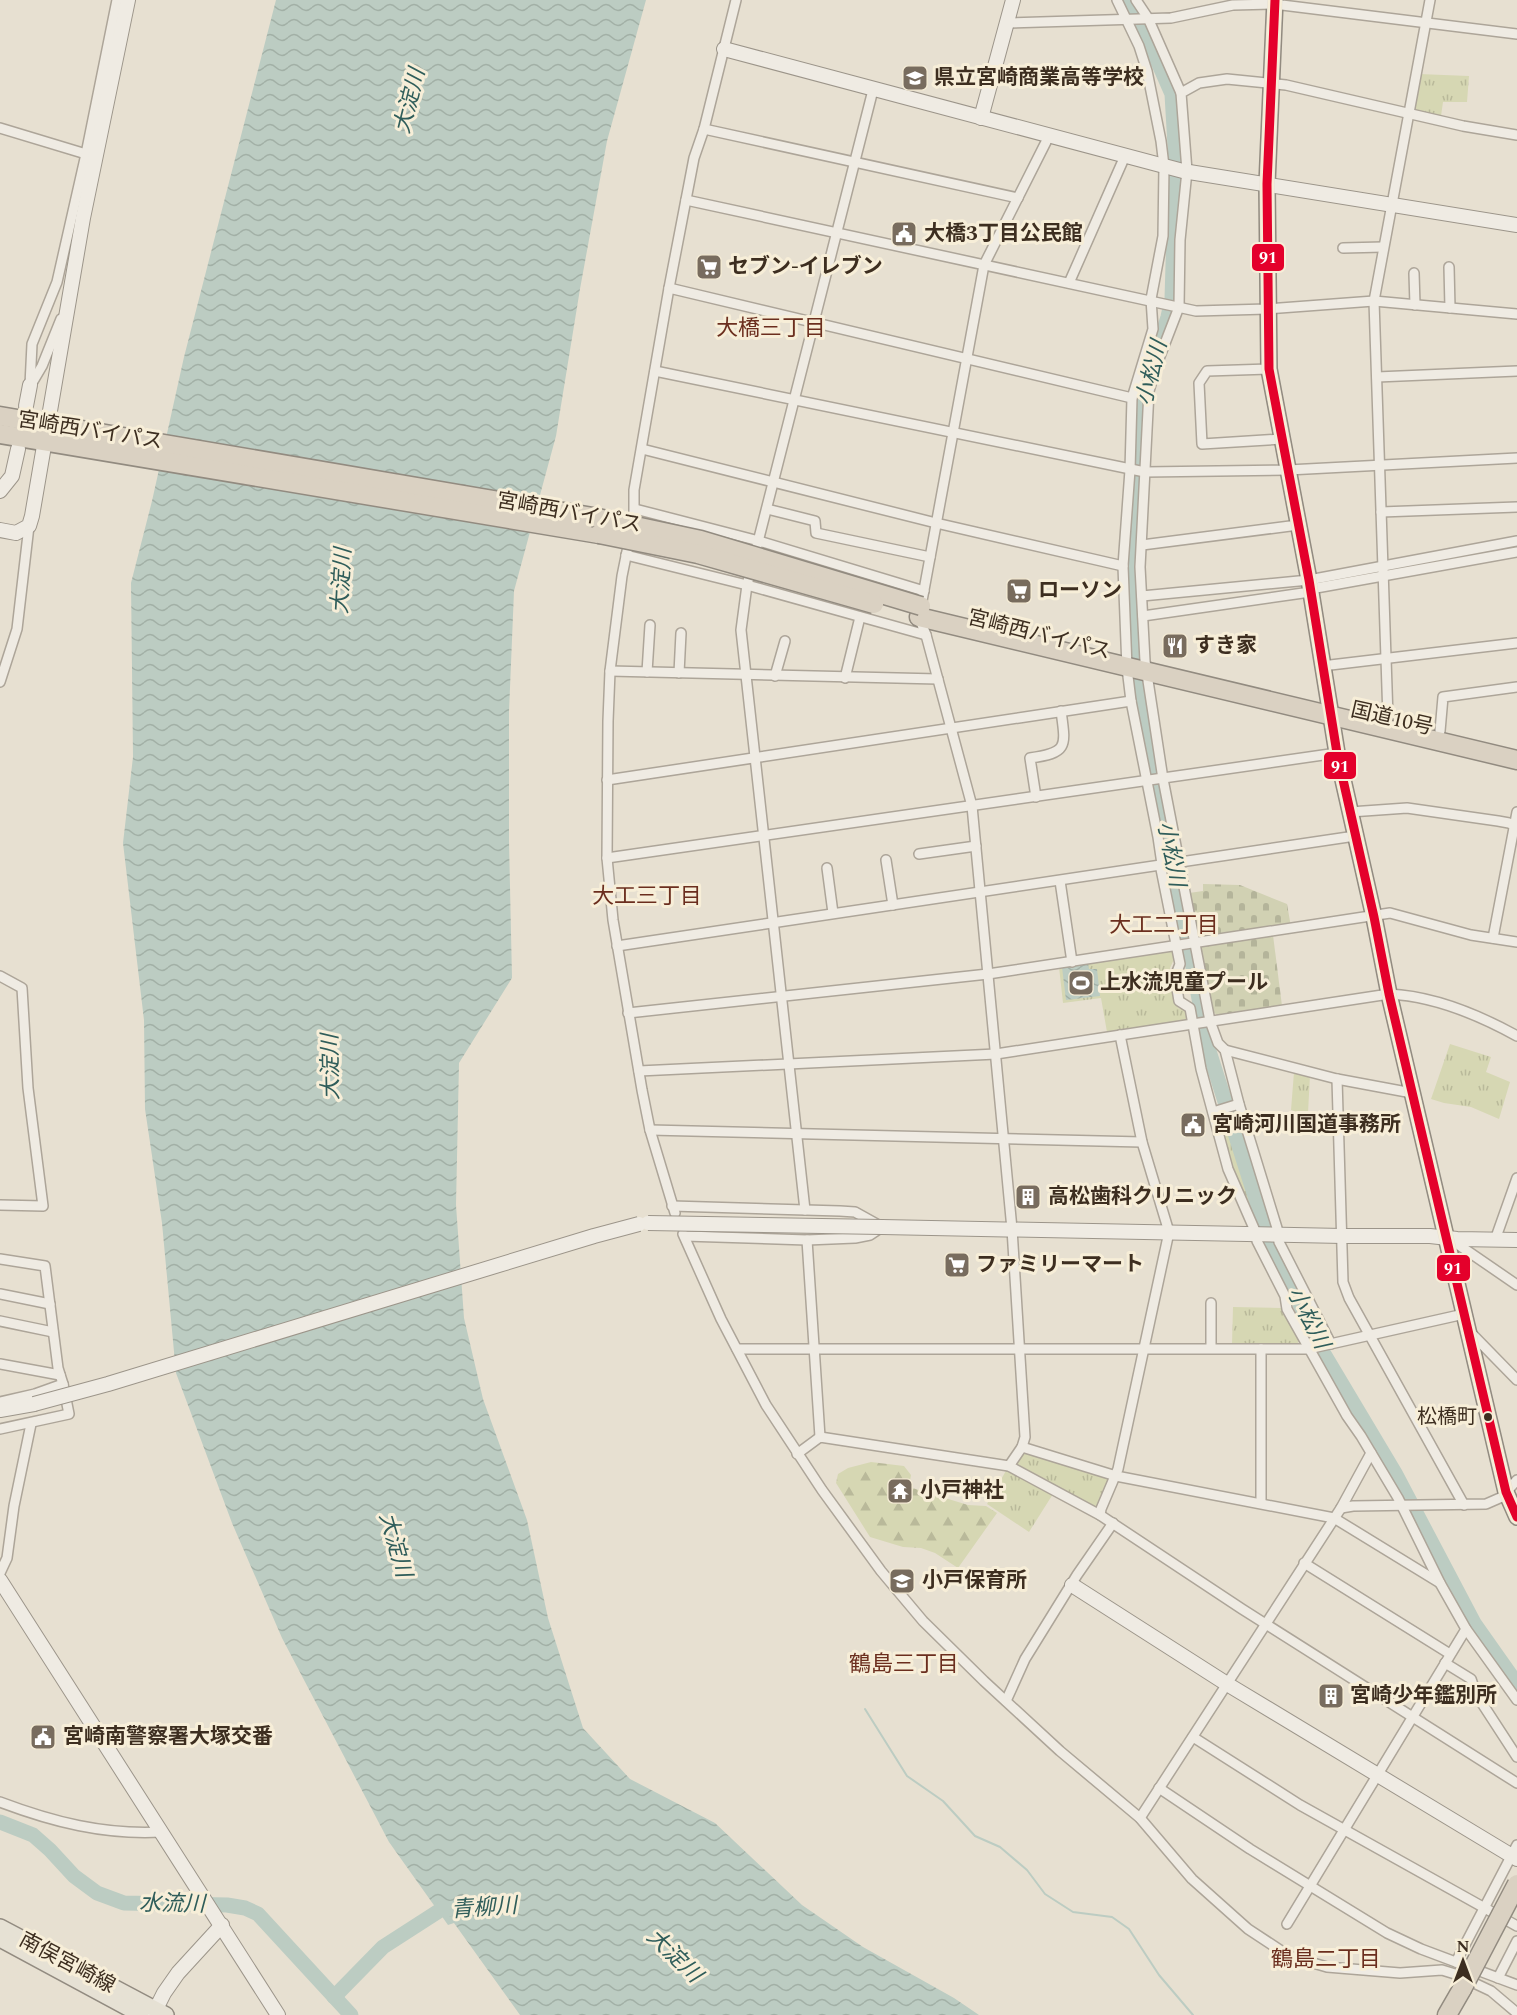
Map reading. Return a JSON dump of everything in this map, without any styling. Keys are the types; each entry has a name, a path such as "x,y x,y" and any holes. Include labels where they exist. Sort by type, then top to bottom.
{"highway":[{"name":"宮崎西バイパス","path":"0,416 602,518 701,540 921,605 1137,665"},
{"name":"宮崎西バイパス","path":"0,434 598,534 698,554 921,605"},
{"name":"国道10号","path":"1137,665 1329,710 1517,760"},
{"name":"国道10号","path":"1329,710 1388,718 1517,749"},
{"path":"1459,2015 1467,1991 1517,1884"},
{"path":"1447,2015 1467,1991 1517,1908"}],"main road":[{"path":"1275,2 1267,184 1269,369 1310,586 1337,753 1389,994 1506,1492 1517,1517"},
{"name":"南俣宮崎線","path":"3,1939 154,2014"}],"street":[{"path":"26,406 30,385 32,344 57,282 117,0"},
{"path":"0,681 17,629 29,526 53,444 69,299 83,218 128,0"},
{"path":"736,0 704,129 694,158 634,489 635,509 616,611 610,671 607,858 617,946 650,1130 673,1210 855,1212 882,1227"},
{"path":"981,118 1013,0"},
{"path":"1117,0 1139,46 1166,167 1163,236 1151,301 1153,328 1132,398 1131,470 1123,566 1137,665 1163,778 1210,1021 1218,1043 1225,1050 1279,1242 1331,1344"},
{"path":"1136,0 1148,18 1180,93 1185,171 1180,240 1179,307 1149,391 1140,567 1143,616 1131,701 1180,964 1175,977 1179,1001 1190,1008 1201,1069 1228,1169 1256,1233 1257,1241 1285,1296 1287,1310 1347,1416 1402,1505 1440,1583 1466,1629 1517,1700"},
{"path":"1200,0 1202,10"},
{"path":"1388,718 1374,301 1390,204 1430,0"},
{"path":"1007,23 1171,18 1233,5 1275,2 1517,34"},
{"path":"724,50 1166,167 1517,225"},
{"path":"1180,93 1199,83 1227,79 1271,83 1463,126 1517,135"},
{"path":"805,1210 741,630 747,585 873,90"},
{"path":"0,128 86,154"},
{"path":"704,129 1018,198"},
{"path":"1009,1466 1022,1447 1025,1437 1012,1229 972,806 926,635 921,605 984,265 1049,136"},
{"path":"1069,283 1125,156"},
{"path":"686,200 1196,311 1267,309 1374,301 1517,314"},
{"path":"1343,248 1383,247"},
{"path":"1449,267 1450,308"},
{"path":"1414,273 1415,305"},
{"path":"669,288 1132,398"},
{"path":"30,385 42,366 69,299"},
{"path":"1269,369 1207,371 1203,374 1199,383 1202,444 1282,439"},
{"path":"655,371 1145,472 1288,470 1517,458"},
{"path":"1377,377 1517,371"},
{"path":"0,491 12,477 18,449"},
{"path":"642,449 936,523 1123,566"},
{"path":"1381,512 1517,507"},
{"path":"635,509 759,541 921,605"},
{"path":"767,509 815,521 816,533 930,557"},
{"path":"1142,544 1299,525"},
{"path":"0,530 16,533 29,526"},
{"path":"1143,616 1310,586 1383,565 1517,541"},
{"path":"1142,596 1310,586 1316,588 1517,552"},
{"path":"626,555 747,585 926,635"},
{"path":"845,678 860,617"},
{"path":"647,672 650,625"},
{"path":"679,673 681,633"},
{"path":"775,676 785,640"},
{"path":"1322,666 1517,643"},
{"path":"610,671 938,679"},
{"path":"1440,730 1443,697 1517,687"},
{"path":"607,780 1131,701"},
{"path":"1036,797 1030,758 1052,755 1063,745 1065,740 1061,711"},
{"path":"607,858 1337,753"},
{"path":"1350,812 1407,808 1498,821 1516,827"},
{"path":"1493,938 1517,813"},
{"path":"617,946 1355,836"},
{"path":"919,854 976,846"},
{"path":"886,860 893,905"},
{"path":"827,868 833,914"},
{"path":"1060,881 1072,962"},
{"path":"628,1013 988,974 1390,913 1471,935 1517,942"},
{"path":"0,976 22,988 28,1089 44,1206 0,1205"},
{"path":"639,1071 996,1054 1389,994 1409,995 1464,1012 1517,1036"},
{"path":"1100,1515 1116,1476 1169,1232 1142,1142 1120,1035"},
{"path":"1225,1050 1337,1079 1412,1093"},
{"path":"1337,1079 1343,1282 1349,1298 1464,1505"},
{"path":"1213,1112 1239,1104"},
{"path":"650,1130 1142,1142"},
{"path":"1495,1240 1517,1178"},
{"path":"0,1410 34,1404 108,1384 639,1224 1445,1236 1457,1239 1517,1240"},
{"path":"882,1227 870,1235 855,1239 807,1240 684,1235 707,1290 766,1405 797,1454 875,1563 923,1622 1060,1751 1140,1818 1192,1879 1248,1929 1290,1956 1328,1967 1400,1973 1442,1970 1455,1974 1491,1991 1517,2013"},
{"path":"1445,1236 1517,1285"},
{"path":"807,1240 820,1437"},
{"path":"0,1259 45,1266 53,1332 69,1414 0,1429"},
{"path":"0,1294 50,1304"},
{"path":"1211,1303 1211,1348"},
{"path":"737,1349 1308,1349 1464,1314"},
{"path":"0,1321 53,1332"},
{"path":"1469,1330 1517,1380"},
{"path":"1261,1349 1261,1503"},
{"path":"0,1364 62,1380"},
{"path":"0,1402 35,1394 62,1380"},
{"path":"0,1573 7,1558 14,1506 31,1424"},
{"path":"797,1454 820,1437 1009,1466 1113,1523 1264,1623 1517,1783"},
{"path":"1022,1447 1116,1476 1335,1518 1440,1583"},
{"path":"1140,1818 1264,1623 1335,1518 1371,1453"},
{"path":"1341,1508 1486,1504 1502,1497 1517,1480"},
{"path":"1006,1701 1025,1659 1113,1523"},
{"path":"1304,1563 1450,1654"},
{"path":"0,1580 278,2015"},
{"path":"1072,1585 1227,1684 1378,1775 1515,1853 1456,1962"},
{"path":"1287,1924 1466,1629"},
{"path":"1445,1663 1471,1678 1476,1694 1517,1757"},
{"path":"1193,1737 1343,1831 1517,1926"},
{"path":"1159,1788 1387,1933 1421,1949 1517,1985"},
{"path":"0,1802 74,1826 136,1833 161,1832"},
{"path":"154,2014 164,1993 178,1973 220,1922"},
{"path":"1498,1978 1517,1941"}],"green space":[{"path":"1419,74 1469,76 1467,102 1443,102 1441,116 1416,111 1413,107"},
{"path":"1203,884 1240,885 1287,904 1291,927 1197,939 1189,893 1203,891"},
{"path":"1273,935 1282,1006 1217,1015 1212,1011 1200,949 1202,946"},
{"path":"1173,951 1176,955 1170,968 1178,1008 1189,1011 1187,1020 1107,1032 1101,998 1063,1003 1059,967"},
{"path":"1450,1044 1491,1057 1486,1072 1510,1082 1499,1119 1471,1107 1431,1099"},
{"path":"1294,1072 1310,1075 1308,1113 1334,1116 1334,1131 1293,1126 1294,1111 1291,1110"},
{"path":"1238,1107 1272,1223 1253,1222 1229,1169 1215,1114"},
{"path":"1233,1307 1281,1308 1299,1341 1297,1344 1232,1344"},
{"path":"1023,1451 1106,1476 1108,1481 1097,1508 1017,1465"},
{"path":"871,1462 904,1466 911,1475 909,1487 968,1505 986,1506 997,1513 958,1568 935,1553 921,1548 903,1547 870,1537 836,1483 838,1474 848,1468"},
{"path":"1007,1469 1053,1494 1029,1532 987,1504"}],"water":[{"name":"大淀川","path":"276,0 646,0 607,141 556,436 514,591 509,712 512,978 459,1063 456,1205 464,1318 483,1399 527,1520 548,1618 583,1728 630,1779 715,1823 802,1905 863,1947 954,1998 979,2015 520,2015 454,1923 448,1925 389,1842 282,1638 232,1523 176,1373 162,1223 145,1109 144,1020 123,843 133,757 131,583 184,357"},
{"name":"上水流児童プール","path":"1088,964 1089,969 1097,969 1100,996 1066,1000 1062,967"}],"waterway":[{"name":"小松川","path":"1126,0 1151,46 1172,94 1176,163 1172,299 1145,390 1140,425 1132,560 1140,690 1209,1051 1259,1209 1277,1257 1324,1354 1395,1473 1474,1623 1517,1684"},
{"path":"865,1709 907,1776 943,1801 975,1836 1000,1847 1027,1870 1045,1894 1073,1912 1112,1917 1129,1929 1159,1975 1193,2015"},
{"name":"水流川","path":"0,1822 33,1835 74,1876 97,1893 124,1903 227,1905 245,1908 258,1914 351,2015"},
{"name":"青柳川","path":"334,1997 383,1947 442,1909 458,1908"}],"transit line":[{"name":"91","path":"1275,0 1267,184 1269,369 1309,580 1337,753 1389,994 1506,1492 1517,1517"}],"place":[{"name":"県立宮崎商業高等学校","path":"915,78"},
{"name":"大橋3丁目公民館","path":"904,234"},
{"name":"セブン-イレブン","path":"709,267"},
{"name":"ローソン","path":"1019,591"},
{"name":"すき家","path":"1175,646"},
{"name":"上水流児童プール","path":"1081,983"},
{"name":"宮崎河川国道事務所","path":"1193,1125"},
{"name":"高松歯科クリニック","path":"1028,1197"},
{"name":"ファミリーマート","path":"957,1265"},
{"name":"松橋町","path":"1488,1417"},
{"name":"小戸神社","path":"900,1491"},
{"name":"小戸保育所","path":"902,1581"},
{"name":"宮崎少年鑑別所","path":"1331,1696"},
{"name":"宮崎南警察署大塚交番","path":"43,1737"}],"district":[{"name":"大橋三丁目","path":"771,328"},
{"name":"大工三丁目","path":"647,896"},
{"name":"大工二丁目","path":"1164,925"},
{"name":"鶴島三丁目","path":"904,1664"},
{"name":"鶴島二丁目","path":"1326,1959"}]}
